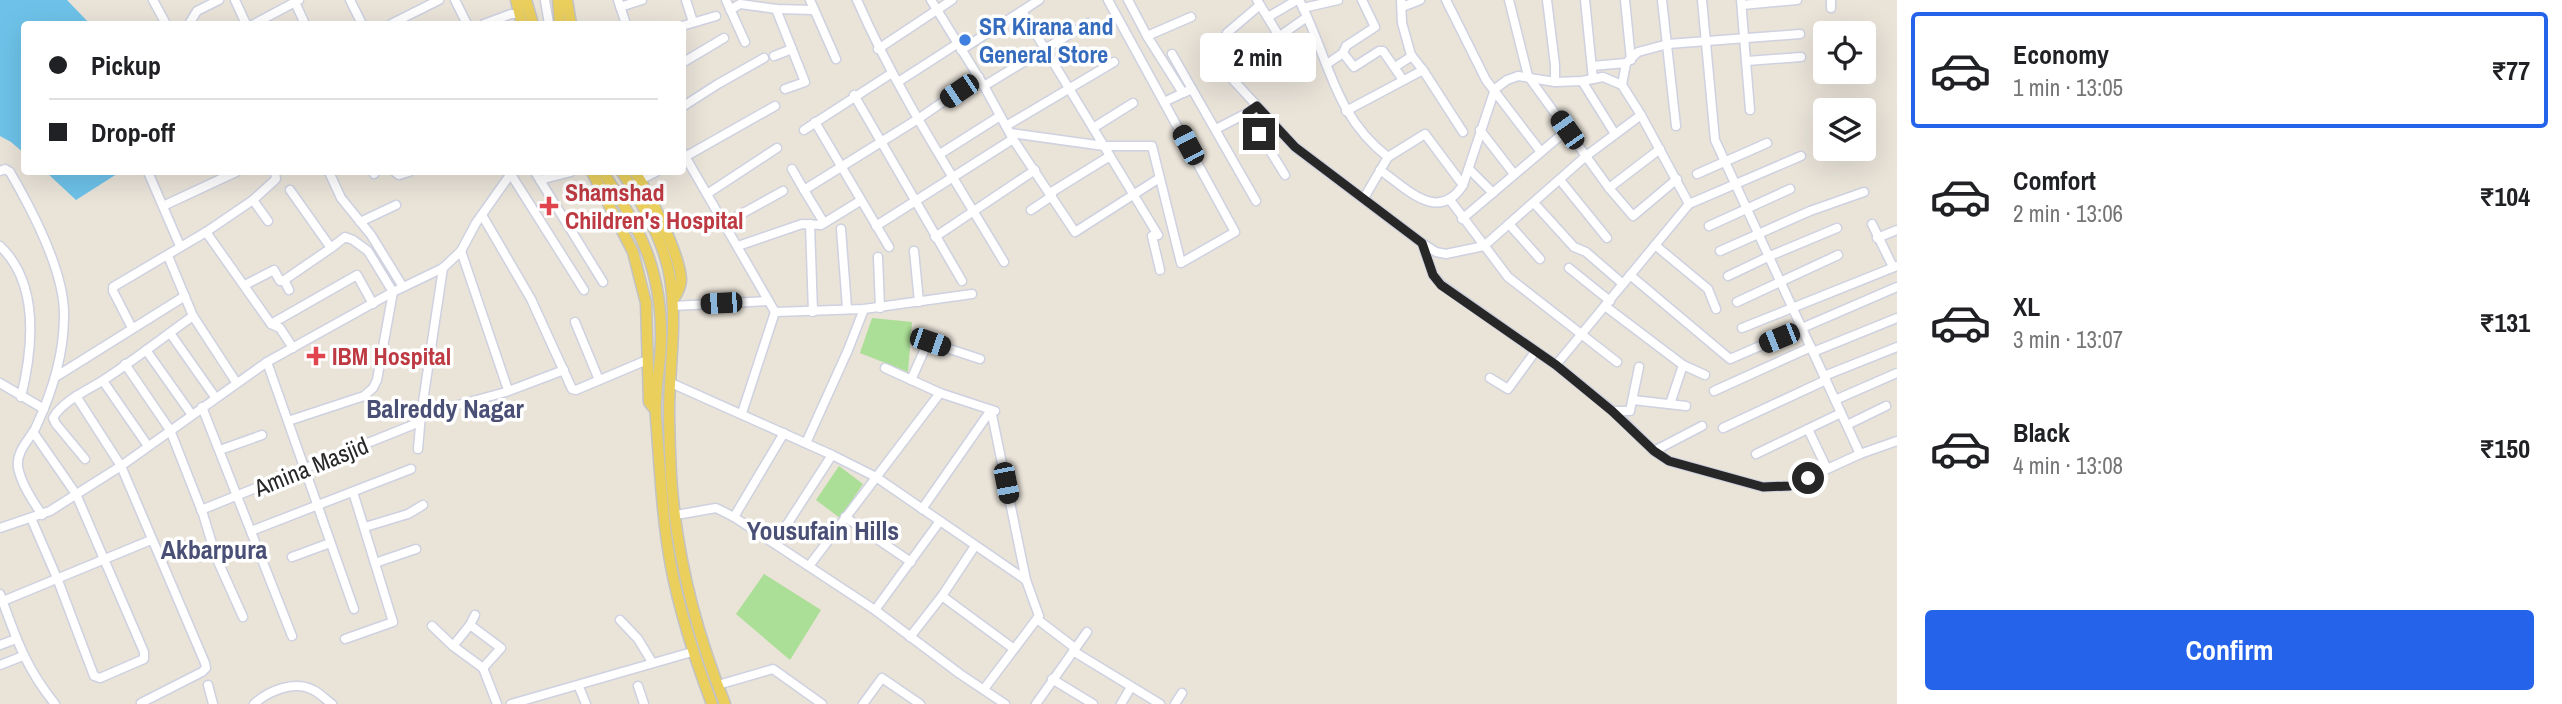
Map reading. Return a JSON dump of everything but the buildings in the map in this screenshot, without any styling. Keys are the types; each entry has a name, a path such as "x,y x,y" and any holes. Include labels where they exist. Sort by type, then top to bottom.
{"main road":[{"path":"516,0 521,21"},
{"path":"526,0 532,21"},
{"path":"558,0 560,21"},
{"path":"567,0 570,21"},
{"path":"594,175 633,252 646,303 649,402 656,411"},
{"path":"605,175 631,215 656,273 661,339 656,411 664,517 672,568 692,652 712,704"},
{"path":"624,175 656,236 671,280 673,303 669,406 676,515 693,606 725,704"},
{"path":"637,176 660,219 678,266 681,282 673,303"}],"street":[{"path":"153,0 164,21"},
{"path":"191,21 197,11 219,0"},
{"path":"234,0 244,21"},
{"path":"350,0 360,21"},
{"path":"407,21 439,0"},
{"path":"455,0 466,21"},
{"path":"545,0 548,21"},
{"path":"624,21 619,3 642,0"},
{"path":"686,0 693,22"},
{"path":"726,0 745,42"},
{"path":"810,0 836,59"},
{"path":"857,0 878,49 1004,262"},
{"path":"931,0 984,86 999,116 1075,232 1158,178"},
{"path":"878,49 953,0"},
{"path":"898,82 1039,0"},
{"path":"1010,132 1104,146 1152,146 1181,263 1235,232 1108,0"},
{"path":"1327,64 1343,53 1346,46 1375,27 1362,0"},
{"path":"1420,0 1401,3 1402,23 1412,56 1463,132"},
{"path":"1446,0 1486,80 1541,152"},
{"path":"1509,0 1526,70 1609,188 1633,216 1677,179"},
{"path":"1547,0 1555,80"},
{"path":"1585,0 1593,72"},
{"path":"1625,0 1625,71 1642,115 1677,179 1693,202"},
{"path":"1662,0 1676,126"},
{"path":"1702,0 1715,139 1860,454"},
{"path":"1750,110 1741,3 1797,0"},
{"path":"259,21 296,1 304,21"},
{"path":"1131,1 1147,36 1183,93"},
{"path":"1268,18 1301,6 1334,1"},
{"path":"1227,33 1259,2 1279,36"},
{"path":"730,10 740,4 814,10"},
{"path":"1301,6 1346,111 1358,130 1384,163 1422,199 1435,204 1456,197 1469,169 1494,89 1526,70"},
{"path":"1229,76 1279,36 1301,6"},
{"path":"776,9 806,82 785,89"},
{"path":"1022,11 1158,234 1152,236 1160,270"},
{"path":"491,21 511,13 518,14"},
{"path":"686,25 716,16"},
{"path":"1147,36 1191,17"},
{"path":"984,86 1088,23"},
{"path":"1593,72 1610,79 1625,71 1638,52 1668,44 1800,34"},
{"path":"686,61 724,38"},
{"path":"686,104 769,57 792,50"},
{"path":"1343,53 1354,67 1383,51 1403,80"},
{"path":"1172,54 1256,201"},
{"path":"1395,67 1412,56"},
{"path":"1212,57 1295,147 1422,243 1436,252 1446,254 1484,246 1586,156 1642,115"},
{"path":"1747,61 1801,57"},
{"path":"1145,67 1161,59"},
{"path":"876,226 955,177 1068,88 1114,62"},
{"path":"1346,111 1423,70"},
{"path":"1526,70 1555,80 1582,81 1593,72 1625,71"},
{"path":"804,130 892,72"},
{"path":"804,190 979,78"},
{"path":"1582,81 1615,134"},
{"path":"1164,102 1192,89"},
{"path":"854,95 962,281"},
{"path":"1093,128 1133,103"},
{"path":"686,153 775,106"},
{"path":"1216,129 1257,106"},
{"path":"1247,113 1285,175"},
{"path":"940,154 999,116"},
{"path":"816,122 889,247"},
{"path":"1462,219 1567,130"},
{"path":"1480,131 1514,174"},
{"path":"1364,198 1384,163 1425,134 1461,182"},
{"path":"1697,174 1767,143"},
{"path":"707,194 777,148"},
{"path":"1609,188 1660,149"},
{"path":"1031,210 1110,156"},
{"path":"1556,365 1693,202 1801,156"},
{"path":"686,160 775,312"},
{"path":"0,171 5,169 10,172 31,207 53,262 64,299 65,318 57,376 33,432 19,454 18,467 30,497 43,515"},
{"path":"792,169 824,223"},
{"path":"1469,169 1493,193"},
{"path":"935,237 1035,170"},
{"path":"149,175 180,246"},
{"path":"163,206 230,175"},
{"path":"132,328 113,287 168,256 253,200 276,179 275,175"},
{"path":"330,175 341,198 371,235 403,287"},
{"path":"0,528 43,515 121,466 267,362 393,292 443,268 461,251 509,175"},
{"path":"513,175 584,290"},
{"path":"537,176 603,282"},
{"path":"1560,180 1606,238"},
{"path":"1709,226 1790,189"},
{"path":"290,190 331,248"},
{"path":"724,223 783,191"},
{"path":"1720,251 1810,211 1864,192"},
{"path":"253,200 268,221"},
{"path":"1450,200 1508,276 1617,362"},
{"path":"738,246 802,224 818,226 860,201"},
{"path":"1534,203 1574,247 1586,252 1623,284"},
{"path":"360,222 396,205"},
{"path":"482,215 531,299 573,390 647,360"},
{"path":"810,224 813,312"},
{"path":"1508,224 1540,259"},
{"path":"1742,328 1895,267 1877,238 1872,224"},
{"path":"1728,276 1837,228"},
{"path":"841,229 847,308"},
{"path":"1877,238 1897,230"},
{"path":"206,232 271,324 280,328 293,348"},
{"path":"245,285 274,270 281,282 345,237 362,246 393,292 377,380 373,388 364,396 288,421"},
{"path":"1422,243 1433,275 1441,285 1556,365 1669,461 1763,487 1790,486 1860,454 1897,441"},
{"path":"1655,245 1708,289 1716,309"},
{"path":"0,246 10,255 20,274 30,311 30,346 21,397"},
{"path":"461,251 508,390"},
{"path":"914,251 919,302"},
{"path":"1737,302 1838,255"},
{"path":"168,256 192,316 236,382"},
{"path":"878,257 880,307"},
{"path":"418,449 420,418 443,268"},
{"path":"1569,268 1607,303 1684,365 1705,375"},
{"path":"271,324 357,275 373,304"},
{"path":"1630,275 1730,359 1897,288"},
{"path":"284,280 289,290"},
{"path":"775,312 864,309 972,294"},
{"path":"57,376 185,296"},
{"path":"673,303 768,301"},
{"path":"806,443 864,309"},
{"path":"742,413 775,312"},
{"path":"85,459 53,418 76,396 103,380 192,316"},
{"path":"1714,391 1812,349 1897,318"},
{"path":"575,322 599,380"},
{"path":"170,332 215,397"},
{"path":"911,380 928,342 980,359"},
{"path":"1723,428 1825,378 1897,347"},
{"path":"146,349 192,415"},
{"path":"1490,378 1508,389 1535,352"},
{"path":"267,362 354,609"},
{"path":"125,364 170,430 216,557 243,617"},
{"path":"1670,404 1684,365"},
{"path":"1612,411 1630,411 1639,367"},
{"path":"885,368 940,393 993,410"},
{"name":"Amina Masjid","path":"201,510 306,469 420,418 564,370"},
{"path":"1835,400 1897,373"},
{"path":"103,380 148,446"},
{"path":"0,383 44,409"},
{"path":"671,383 742,413 876,477 1026,580"},
{"path":"809,566 940,393"},
{"path":"76,396 121,466 206,668 141,703"},
{"path":"1633,400 1686,406"},
{"path":"202,407 292,636"},
{"path":"1847,425 1886,407"},
{"path":"922,509 993,410"},
{"path":"984,689 1037,619 1038,612 1026,580 993,410"},
{"path":"1756,454 1841,413"},
{"path":"1654,451 1702,426"},
{"path":"1808,429 1827,469"},
{"path":"31,518 57,578 92,674 100,678 140,662 145,656 76,494 33,432"},
{"path":"734,517 783,433"},
{"path":"220,450 262,435"},
{"path":"775,543 832,455"},
{"path":"251,531 411,469"},
{"path":"345,639 393,622 353,492"},
{"path":"365,527 408,514 423,505"},
{"path":"676,515 716,508 734,517 875,610 910,638 1005,704"},
{"path":"845,517 911,562"},
{"path":"875,610 940,521"},
{"path":"55,704 33,676 3,612 1,597 57,578 151,540"},
{"path":"292,557 330,542"},
{"path":"910,638 975,546"},
{"path":"375,563 416,549"},
{"path":"942,596 1014,649"},
{"path":"453,646 475,615"},
{"path":"1037,619 1074,649 1160,704"},
{"path":"620,620 638,639 652,662"},
{"path":"470,625 500,648 483,667"},
{"path":"432,626 453,646 483,667 497,704"},
{"path":"1036,704 1087,632"},
{"path":"0,645 16,639"},
{"path":"510,704 692,652"},
{"path":"0,665 23,656"},
{"path":"718,685 773,669 822,704"},
{"path":"863,704 881,678 920,704"},
{"path":"1052,679 1093,704"},
{"path":"208,685 213,704"},
{"path":"254,704 278,690 299,686 313,690 332,704"},
{"path":"638,686 644,704"},
{"path":"579,687 586,704"},
{"path":"1121,704 1131,687"},
{"path":"1175,704 1182,693"}],"green space":[{"path":"872,318 912,322 908,372 860,353"},
{"path":"839,466 863,484 840,518 816,500"},
{"path":"764,574 821,610 790,660 736,614"}],"water":[{"path":"0,0 67,0 87,21 21,21 21,150 0,136"},
{"path":"49,175 115,175 76,200"}],"place":[{"name":"SR Kirana and General Store","path":"965,40"},
{"name":"Shamshad Children's Hospital","path":"549,206"},
{"name":"IBM Hospital","path":"316,356"}],"district":[{"name":"Balreddy Nagar","path":"445,408"},
{"name":"Yousufain Hills","path":"823,530"},
{"name":"Akbarpura","path":"214,549"}],"route":[{"path":"1259,134 1247,113 1257,106 1295,147 1422,243 1433,275 1441,285 1556,365 1669,461 1763,487 1790,486 1808,478"}]}
